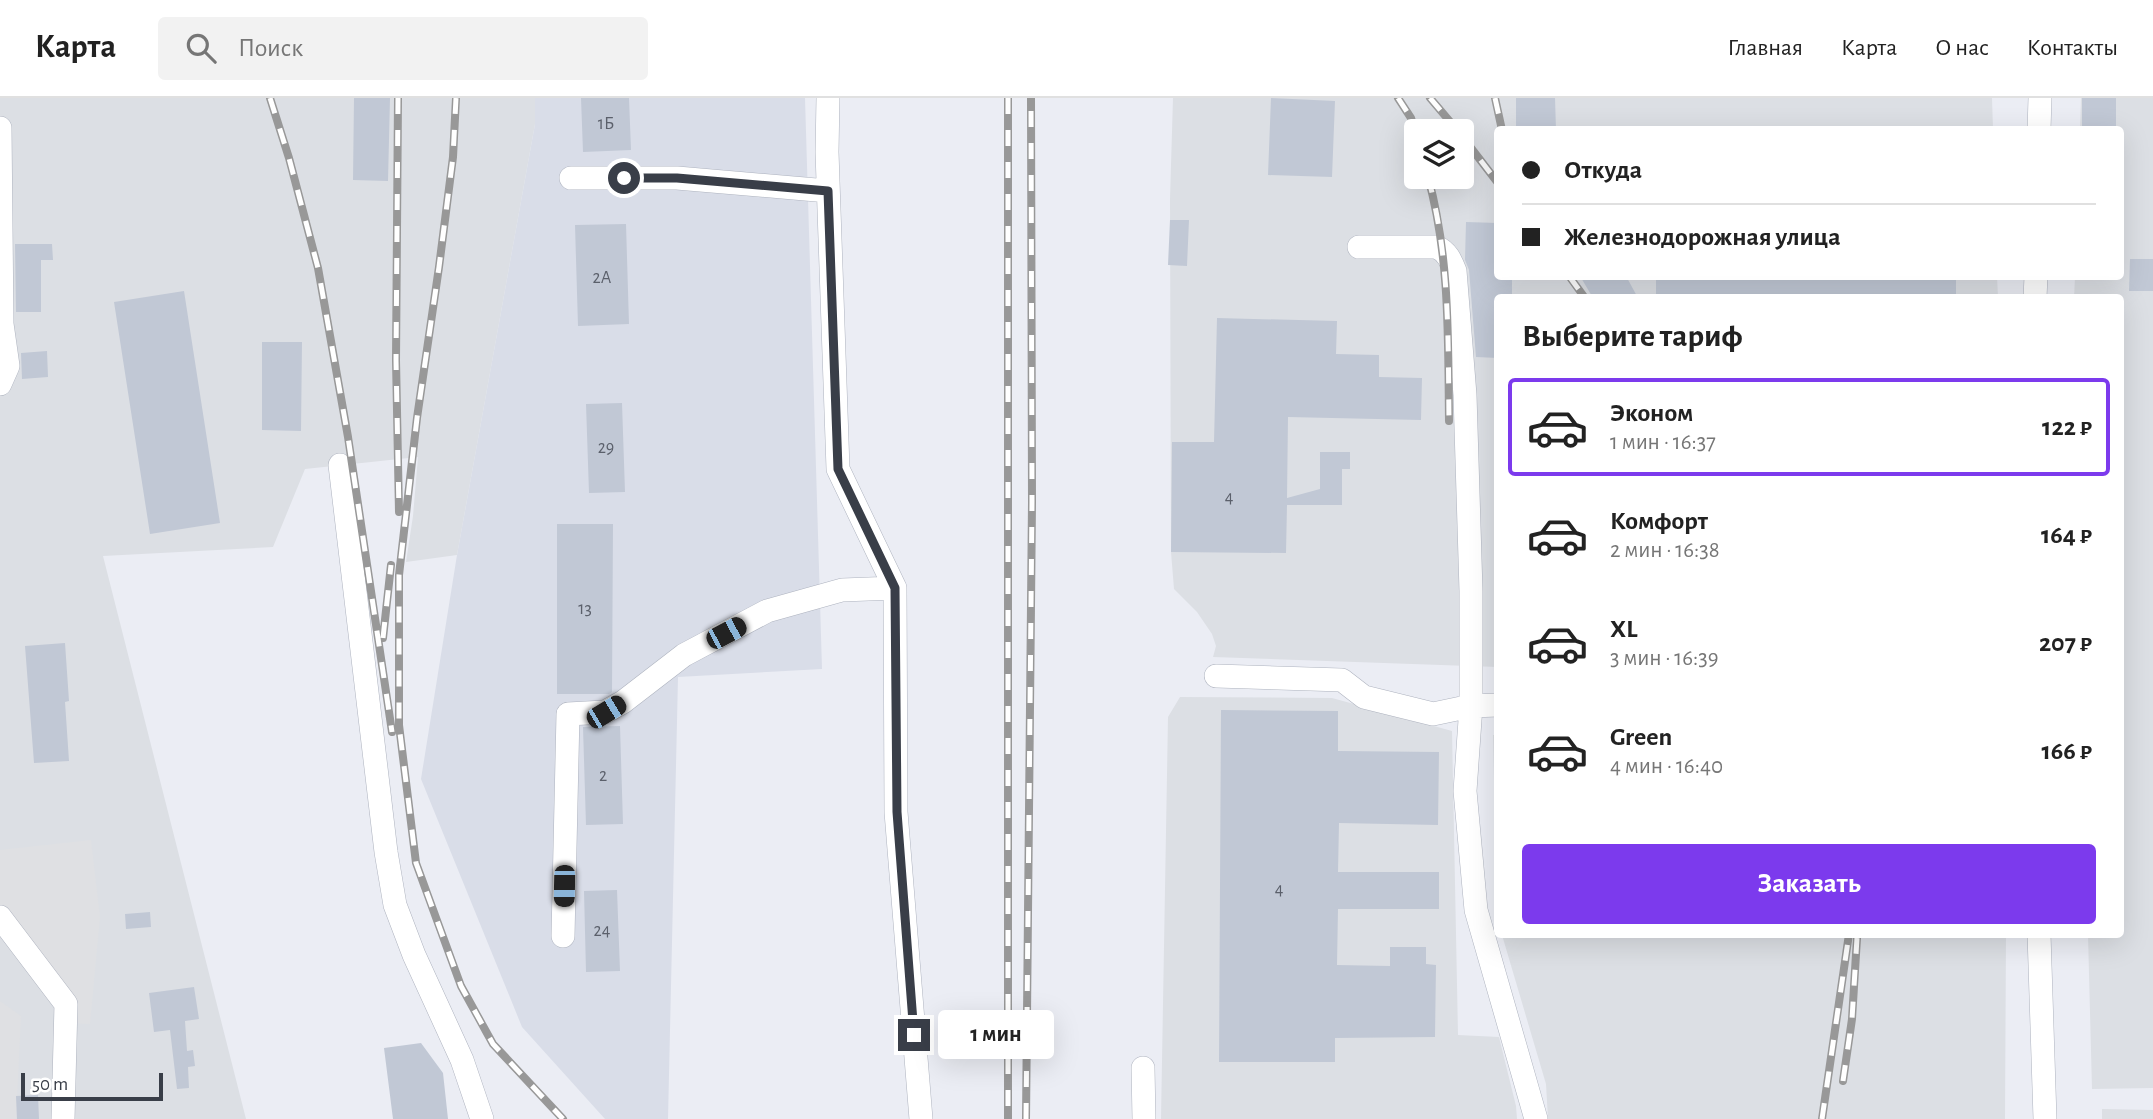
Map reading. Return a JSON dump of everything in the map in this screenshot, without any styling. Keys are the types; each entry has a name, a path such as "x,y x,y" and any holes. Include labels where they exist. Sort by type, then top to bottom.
{"street":[{"path":"828,98 828,191 838,469 895,588 897,812 920,1119"},
{"path":"2039,126 2040,98"},
{"path":"0,128 2,324 8,366 0,384"},
{"path":"571,178 677,178 828,191"},
{"path":"1359,247 1436,247 1442,249 1450,258 1455,271 1465,395 1471,592 1471,706 1465,791 1476,910 1536,1119"},
{"path":"340,465 386,852 396,905 414,956 462,1060 482,1119"},
{"path":"563,936 568,713 606,712 684,655 768,611 842,590 895,588"},
{"path":"1216,676 1342,680 1364,697 1433,714 1471,706 1494,705"},
{"path":"0,917 66,1004 62,1119"},
{"path":"2039,938 2045,1119"},
{"path":"1143,1068 1144,1119"}],"shaded area":[{"path":"0,98 535,98 535,124 457,555 406,562 418,457 305,469 273,547 103,556 246,1119 0,1119"},
{"path":"535,98 805,98 822,669 678,677 668,1119 605,1119 522,1027 421,779 457,555 535,124"},
{"path":"1173,98 1992,98 1993,126 1494,126 1494,280 1997,280 1998,294 1494,294 1494,667 1213,657 1216,646 1212,634 1197,612 1174,589 1171,552 1170,199"},
{"path":"2081,98 2153,98 2153,1088 2092,1089 2088,938 2124,938 2124,294 2074,294 2075,280 2124,280 2124,126 2080,126"},
{"path":"1180,697 1332,698 1452,731 1458,1035 1499,1037 1517,1119 1161,1119 1168,717"},
{"path":"91,840 100,917 90,1024 65,1023 0,917 0,850"},
{"path":"1503,938 2006,938 2005,1119 1548,1119 1546,1084"},
{"path":"0,1001 21,1016 16,1119 0,1119"},
{"path":"2102,1109 2153,1110 2153,1119 2102,1119"}],"building":[{"path":"354,98 390,98 388,181 353,180"},
{"path":"581,98 629,98 631,150 583,152"},
{"path":"1271,98 1335,101 1332,177 1268,175"},
{"path":"1516,98 1555,98 1556,126 1516,126"},
{"path":"2082,98 2116,98 2116,126 2082,126"},
{"path":"1170,220 1189,220 1187,266 1168,265"},
{"path":"1466,222 1494,223 1494,280 1512,280 1512,294 1494,294 1494,358 1476,357 1469,270 1465,260"},
{"path":"626,224 629,324 578,326 575,225"},
{"path":"15,244 52,244 53,260 41,260 41,312 16,312"},
{"path":"2130,259 2153,259 2153,291 2129,291"},
{"path":"1582,280 1628,280 1636,294 1591,294"},
{"path":"1656,280 1956,280 1956,294 1656,294"},
{"path":"184,291 220,523 150,534 114,302"},
{"path":"1217,318 1337,321 1336,354 1379,355 1379,377 1422,378 1421,420 1288,417 1287,498 1320,489 1320,452 1350,452 1350,469 1342,469 1342,505 1287,505 1286,553 1171,552 1172,442 1214,442"},
{"path":"262,342 302,342 301,431 262,430"},
{"path":"47,351 48,377 22,379 21,353"},
{"path":"622,403 625,492 589,493 586,404"},
{"path":"557,524 613,524 612,692 609,694 557,694"},
{"path":"65,643 69,761 34,763 25,646"},
{"path":"1221,710 1338,711 1338,751 1439,752 1438,825 1339,823 1338,872 1439,872 1439,909 1338,909 1337,965 1390,966 1390,947 1426,947 1426,964 1436,965 1435,1037 1335,1038 1335,1062 1219,1062"},
{"path":"620,726 623,824 586,825 583,727"},
{"path":"617,890 620,971 586,972 584,891"},
{"path":"150,912 151,927 126,929 125,914"},
{"path":"194,987 199,1019 185,1021 187,1051 193,1050 195,1066 188,1067 189,1088 177,1089 170,1030 154,1032 149,993"},
{"path":"421,1043 443,1073 448,1119 393,1119 384,1048"},
{"path":"38,1095 39,1119 17,1119 16,1096"}],"railway":[{"path":"270,98 318,268 348,437 392,732"},
{"path":"398,98 396,360 399,512"},
{"path":"456,98 453,157 417,418 399,575 399,725 416,863 461,986 493,1044 563,1119"},
{"path":"1008,98 1008,1119"},
{"path":"1026,1119 1032,502 1031,98"},
{"path":"1398,98 1411,119"},
{"path":"1430,98 1448,119"},
{"path":"1495,98 1501,126"},
{"path":"1474,152 1494,178"},
{"path":"1431,189 1444,268 1449,421"},
{"path":"1572,280 1582,294"},
{"path":"383,638 391,565"},
{"path":"1822,1119 1848,938"},
{"path":"1843,1081 1852,1019 1857,938"}],"route":[{"path":"624,178 677,178 828,191 838,469 895,588 897,812 914,1035"}]}
